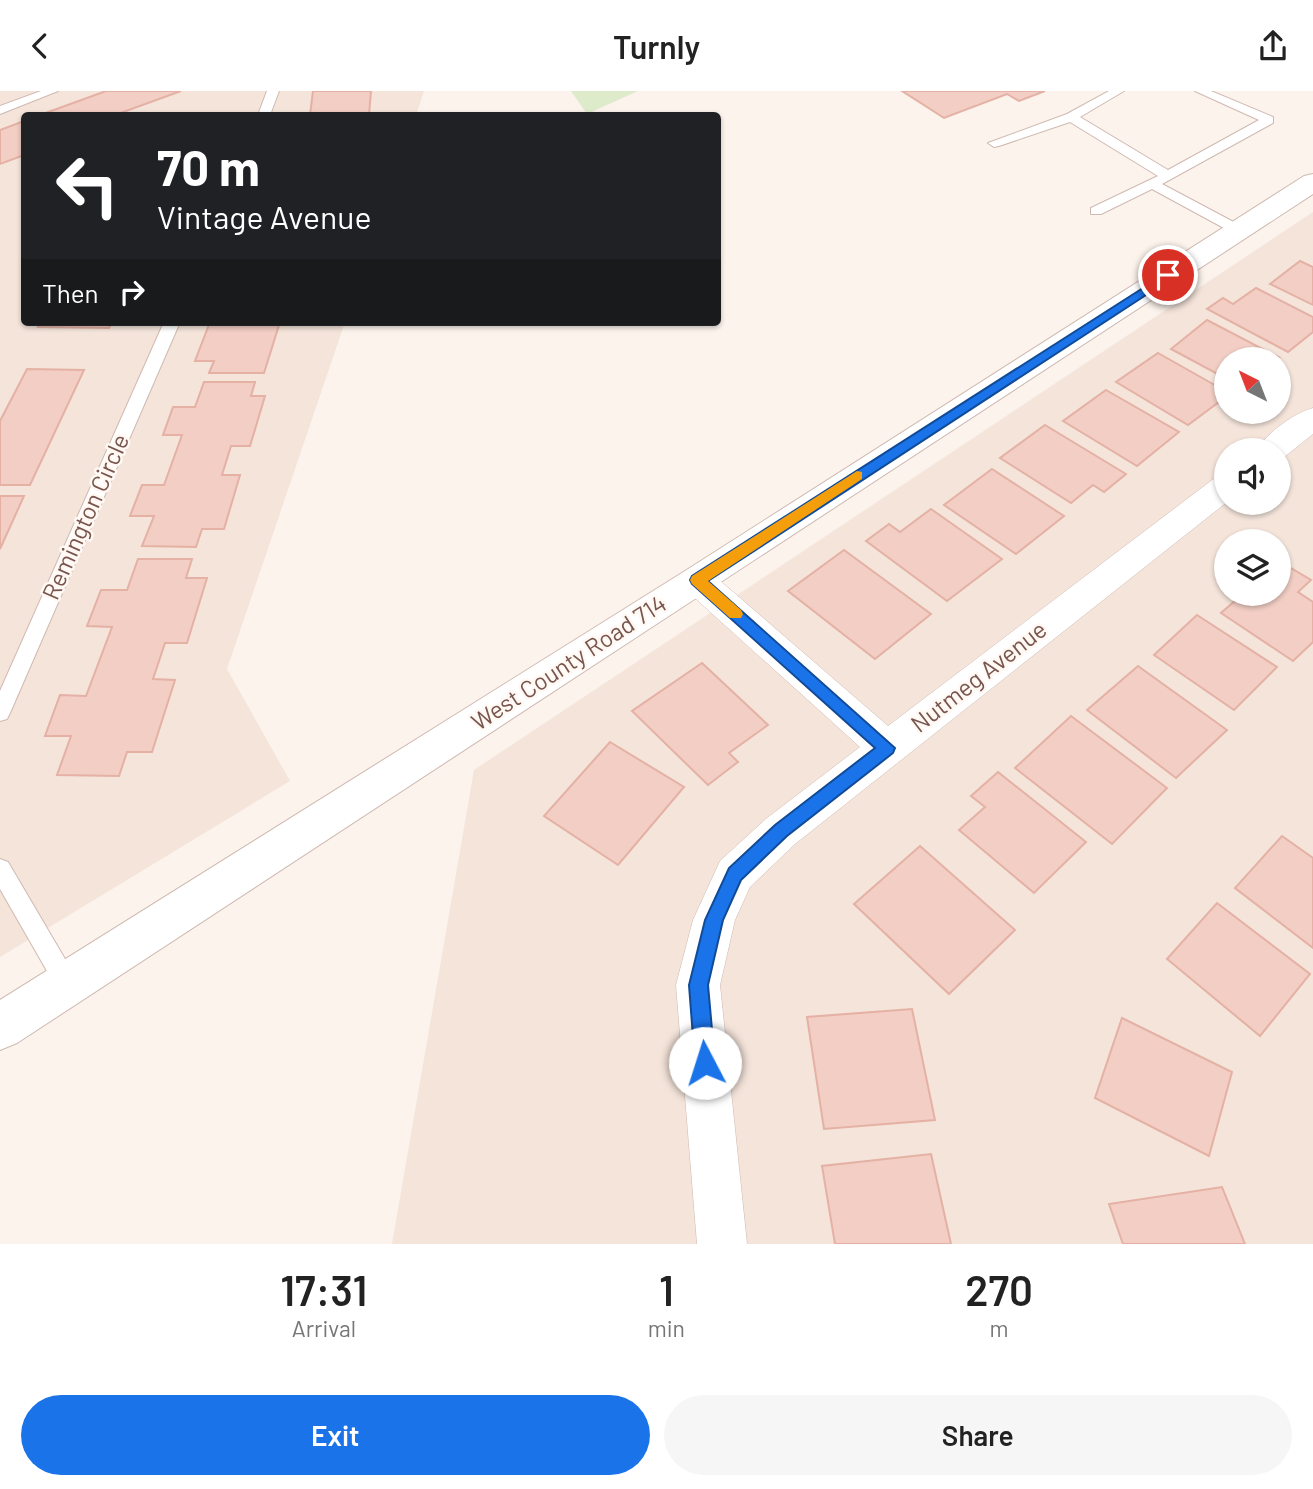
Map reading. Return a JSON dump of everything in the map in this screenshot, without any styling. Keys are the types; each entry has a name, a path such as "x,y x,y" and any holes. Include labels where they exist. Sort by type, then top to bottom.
{"street":[{"name":"West County Road 714","path":"0,1027 1313,182"},
{"path":"1287,438 1313,418"},
{"name":"Nutmeg Avenue","path":"722,1244 698,985 714,920 735,874 781,831 1214,495"},
{"path":"698,580 887,748"}],"lane":[{"path":"0,110 52,91"},
{"path":"265,112 273,91"},
{"path":"994,143 1071,117 1118,91"},
{"path":"1096,211 1168,176 1269,120 1201,91"},
{"path":"1071,117 1168,176"},
{"path":"1152,184 1238,230"},
{"name":"Remington Circle","path":"0,713 170,326"},
{"path":"0,869 67,984"}],"shaded area":[{"path":"0,91 424,91 417,112 21,112 21,326 344,326 227,669 290,781 0,957"},
{"path":"1313,212 1313,1244 392,1244 474,770"}],"green space":[{"path":"571,91 638,91 591,112 586,112"}],"building":[{"path":"106,91 181,91 123,112 48,112"},
{"path":"313,91 371,91 369,112 310,112"},
{"path":"902,91 1045,91 1019,101 1007,94 944,118"},
{"path":"21,122 21,156 0,164 0,130"},
{"path":"1300,261 1313,267 1313,305 1270,284"},
{"path":"1256,288 1313,317 1313,332 1292,349 1279,347 1207,309 1223,298 1233,304"},
{"path":"1207,320 1259,347 1214,347 1214,372 1171,349"},
{"path":"39,326 110,326 109,328"},
{"path":"208,326 279,326 264,373 209,373 214,361 195,361"},
{"path":"1158,353 1214,385 1214,406 1188,425 1116,382"},
{"path":"27,369 84,370 30,485 0,485 0,421"},
{"path":"204,382 255,382 251,396 265,396 250,446 231,446 222,475 240,475 224,529 202,529 196,547 142,546 154,516 130,516 142,485 164,485 182,435 163,435 173,407 195,407"},
{"path":"1106,390 1179,432 1137,466 1063,421"},
{"path":"1045,425 1126,474 1104,492 1093,485 1071,503 1000,458"},
{"path":"992,469 1064,516 1016,554 944,505"},
{"path":"0,496 24,496 0,549"},
{"path":"931,509 1002,559 947,601 866,541 889,524 900,532"},
{"path":"844,550 931,614 875,659 788,591"},
{"path":"138,559 192,559 186,578 207,578 187,643 165,643 153,679 175,680 152,752 127,752 119,776 57,775 71,736 45,736 60,695 86,696 112,627 87,626 101,590 127,590"},
{"path":"1291,568 1311,580 1298,592 1313,602 1313,642 1293,661 1221,613 1229,606 1291,606"},
{"path":"1197,615 1277,667 1234,710 1154,655"},
{"path":"702,663 768,725 729,753 738,762 708,785 632,711"},
{"path":"1138,666 1227,730 1176,778 1087,710"},
{"path":"1071,716 1167,788 1112,844 1015,768"},
{"path":"610,742 684,787 618,865 544,816"},
{"path":"998,772 1086,842 1034,893 959,830 985,807 971,796"},
{"path":"1282,836 1313,858 1313,948 1235,888"},
{"path":"920,846 1015,930 949,994 854,904"},
{"path":"1217,903 1310,974 1260,1036 1167,959"},
{"path":"912,1009 935,1120 824,1129 807,1017"},
{"path":"1122,1018 1232,1072 1209,1156 1095,1098"},
{"path":"931,1154 951,1244 835,1244 822,1166"},
{"path":"1222,1187 1245,1244 1123,1244 1109,1204"}],"slow traffic":[{"path":"735,614 698,580 857,475"}],"route":[{"path":"705,1063 698,985 714,920 735,874 781,831 887,748 698,580 1168,275"}]}
